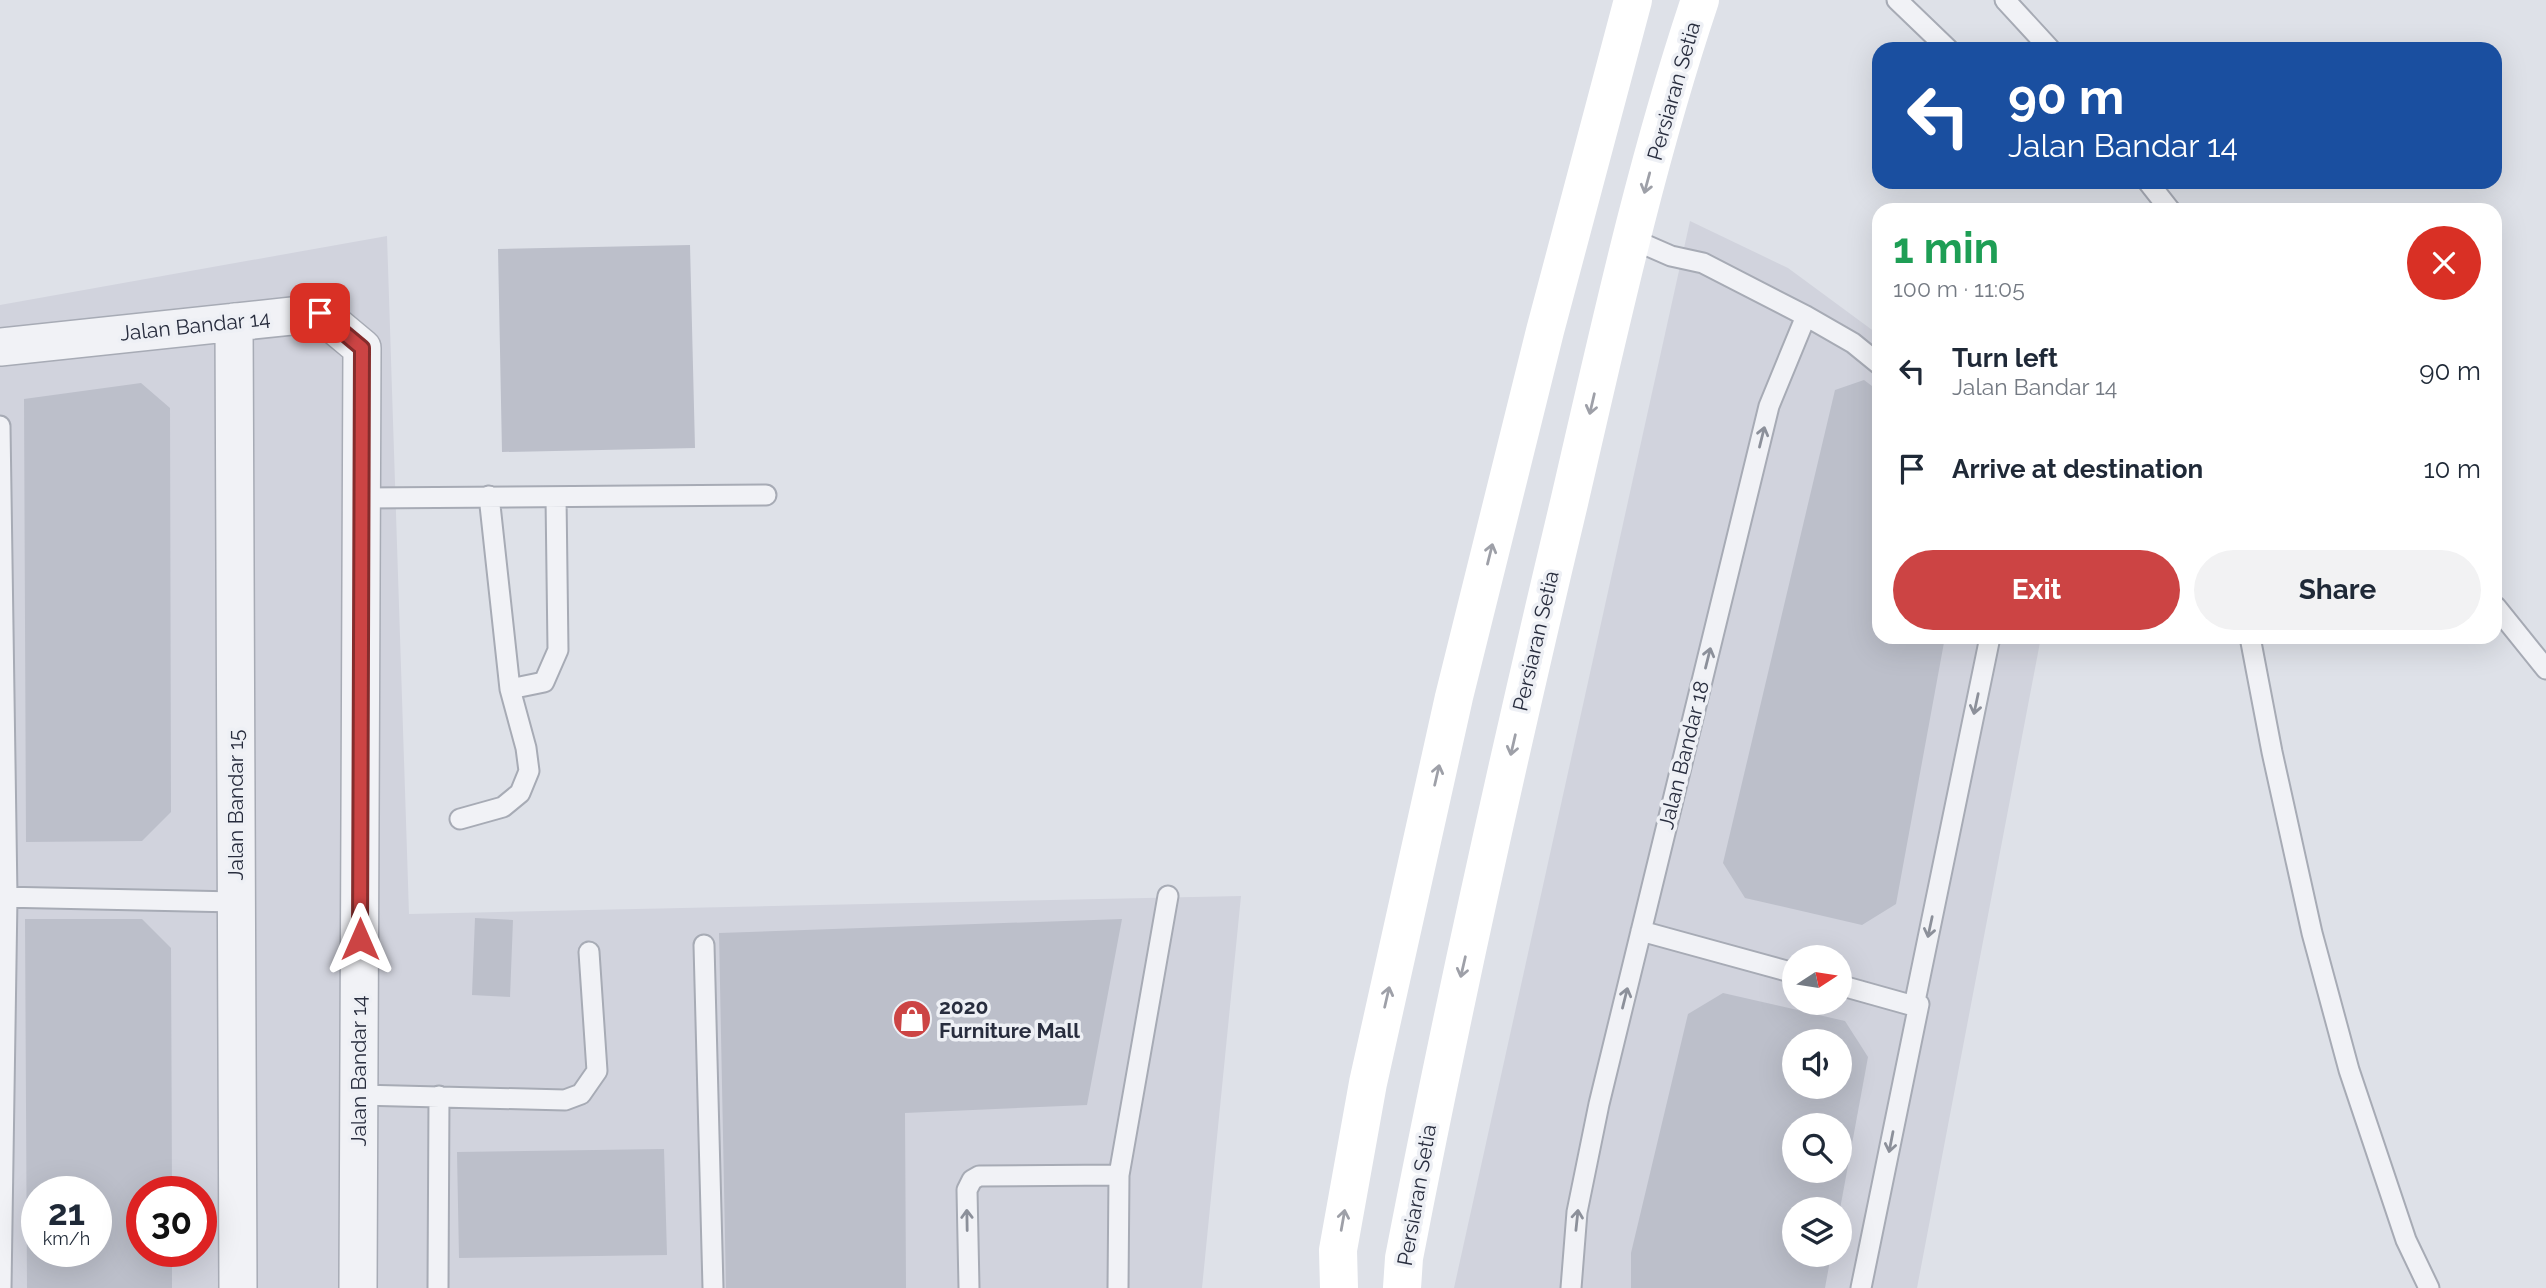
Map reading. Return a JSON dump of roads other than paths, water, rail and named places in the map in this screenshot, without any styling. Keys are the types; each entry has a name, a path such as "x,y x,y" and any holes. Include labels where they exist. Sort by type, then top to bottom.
{"street":[{"path":"1339,1288 1338,1250 1368,1083 1454,697 1545,331 1633,0"},
{"name":"Persiaran Setia","path":"1402,1288 1404,1258 1443,1056 1530,669 1632,239 1681,58 1700,0"},
{"name":"Jalan Bandar 14","path":"0,347 320,313 362,348 358,1288"},
{"name":"Jalan Bandar 15","path":"234,322 238,1288"}],"lane":[{"path":"1897,0 1941,42"},
{"path":"2005,0 2043,42"},
{"path":"2153,189 2164,203"},
{"path":"1632,239 1671,256 1703,263 1806,316 1853,343 1872,358"},
{"name":"Jalan Bandar 18","path":"1571,1288 1577,1212 1599,1104 1641,930 1769,406 1806,316"},
{"path":"0,426 4,897 1,1288"},
{"path":"362,498 766,495"},
{"path":"460,819 503,807 520,793 529,771 526,748 510,689 489,496"},
{"path":"510,689 544,682 558,650 556,497"},
{"path":"2502,614 2539,655 2546,669"},
{"path":"1914,1006 1989,644"},
{"path":"2251,644 2312,933 2349,1070 2406,1240 2430,1288"},
{"path":"1118,1288 1119,1175 1168,896"},
{"path":"4,897 236,902"},
{"path":"1641,930 1782,970"},
{"path":"704,945 713,1288"},
{"path":"359,1095 565,1100 580,1094 597,1071 589,952"},
{"path":"1852,989 1914,1006 1919,1004 1861,1288"},
{"path":"438,1288 439,1096"},
{"path":"969,1288 967,1189 972,1181 979,1176 1119,1175"}],"place":[{"name":"2020 Furniture Mall","path":"912,1019"}]}
